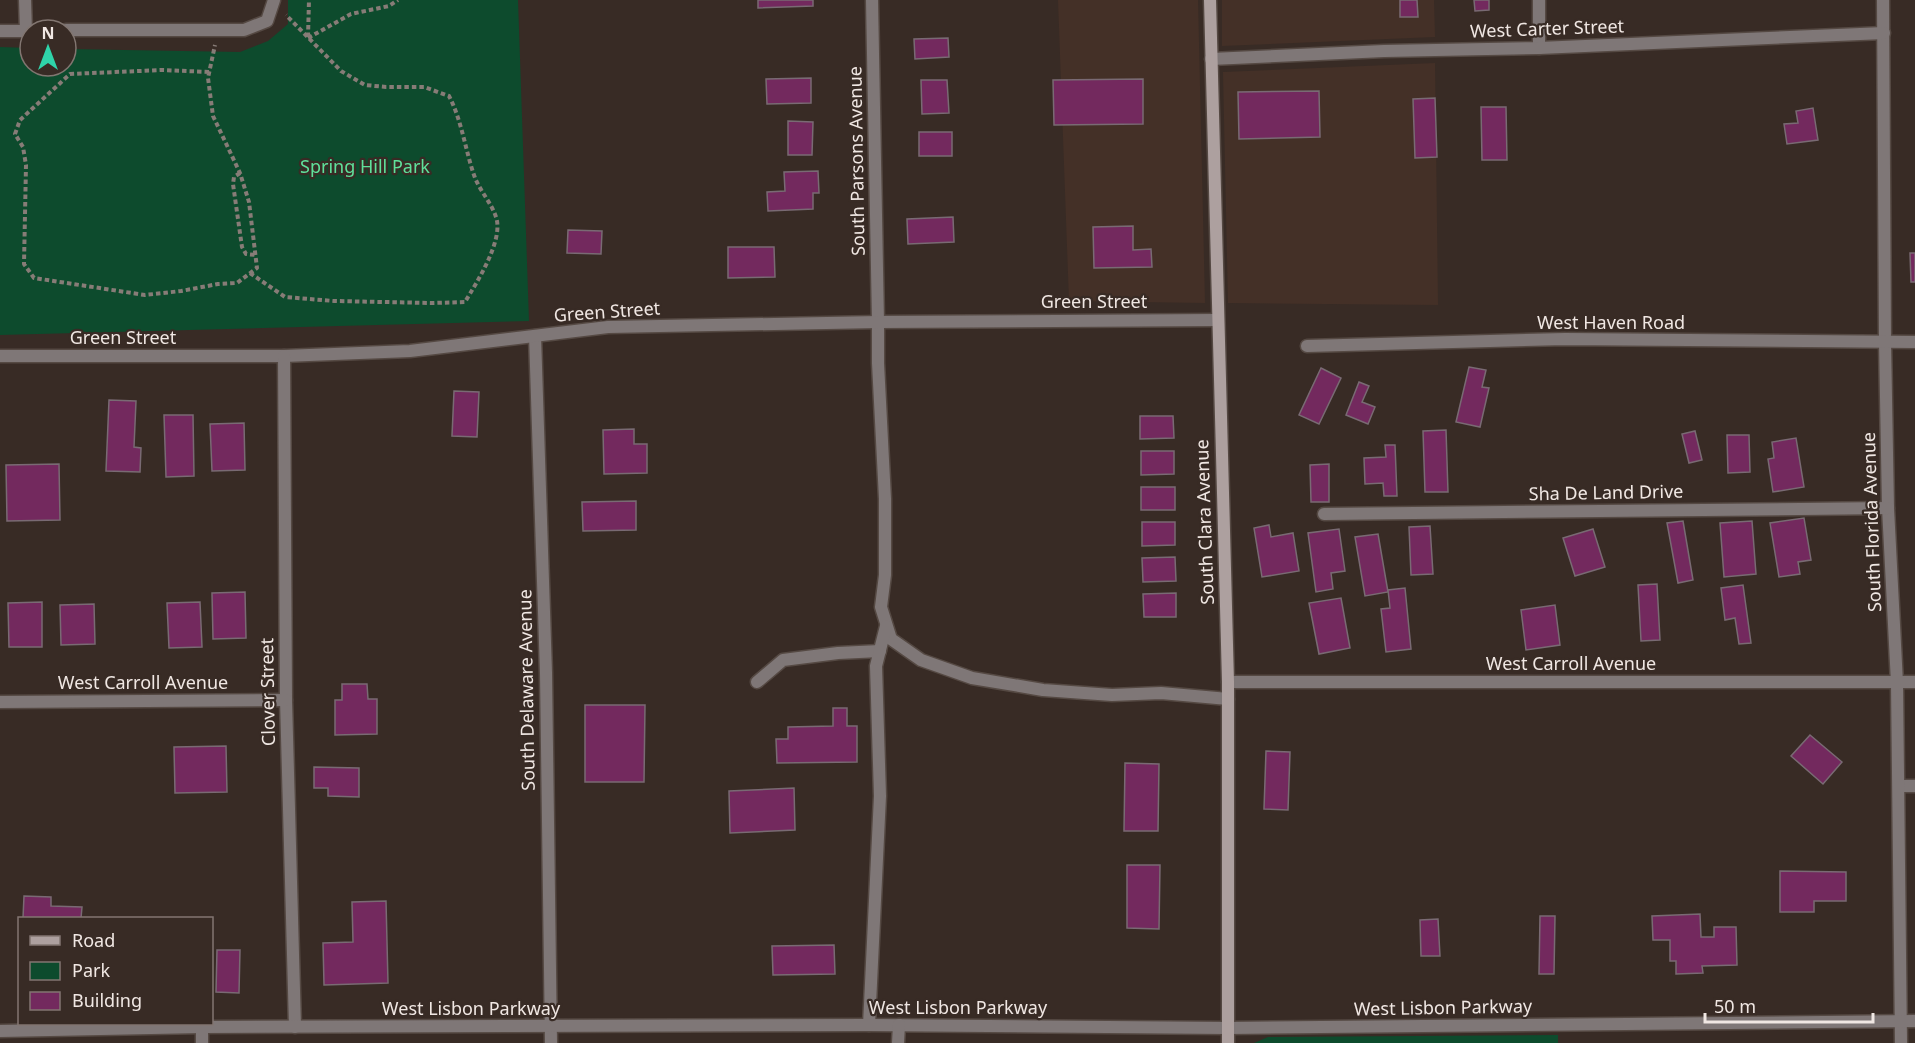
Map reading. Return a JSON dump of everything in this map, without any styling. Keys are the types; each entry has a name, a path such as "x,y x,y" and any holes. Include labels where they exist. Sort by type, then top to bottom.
{"street":[{"path":"25,0 27,18"},
{"name":"South Parsons Avenue","path":"872,0 878,363 885,499 885,575 881,607 886,624"},
{"name":"South Clara Avenue","path":"1210,0 1228,682 1228,1043"},
{"path":"1539,0 1539,48"},
{"name":"South Florida Avenue","path":"1883,0 1885,342 1888,508 1897,683 1901,1043"},
{"path":"78,30 244,30 267,21 274,1"},
{"path":"0,31 18,31"},
{"name":"West Carter Street","path":"1211,59 1884,33"},
{"name":"Green Street","path":"0,356 284,356 410,351 608,327 878,321 1217,320"},
{"name":"South Delaware Avenue","path":"535,336 546,673 551,1043"},
{"name":"West Haven Road","path":"1307,346 1565,339 1915,342"},
{"name":"Clover Street","path":"284,356 286,700 295,1028"},
{"name":"Sha De Land Drive","path":"1324,514 1888,508"},
{"path":"869,1025 880,796 876,666 886,624"},
{"path":"886,624 891,639 921,660 972,678 1043,690 1112,695 1161,693 1228,699"},
{"path":"757,682 783,660 838,652 880,651"},
{"name":"West Carroll Avenue","path":"1228,682 1915,682"},
{"name":"West Carroll Avenue","path":"0,702 286,700"},
{"path":"1899,786 1915,786"},
{"name":"West Lisbon Parkway","path":"0,1031 869,1025 1228,1028 1915,1022"},
{"path":"898,1043 899,1025"},
{"path":"202,1028 202,1043"}],"path":[{"path":"308,38 309,0"},
{"path":"308,38 351,14 389,6 398,0"},
{"path":"250,273 285,297 334,301 465,302 483,272 497,235 496,218 475,176 458,114 449,96 424,87 365,85 341,71 274,1"},
{"path":"209,72 162,70 70,74 20,120 15,134 23,147 26,165 24,264 34,278 145,295 237,283 257,268 249,202 240,173 213,116 208,78 218,30"},
{"path":"240,173 234,177 233,183 242,247 246,254 256,255"}],"shaded area":[{"path":"1058,0 1198,0 1205,303 1069,301"},
{"path":"1222,0 1434,0 1435,37 1222,46"},
{"path":"1435,63 1438,305 1228,303 1223,72"}],"green space":[{"name":"Spring Hill Park","path":"288,0 518,0 529,321 0,335 0,47 18,48 18,78 78,78 78,49 240,52 268,41 288,24"},
{"path":"1558,1035 1558,1043 1254,1043 1268,1037"}],"building":[{"path":"758,0 813,0 813,6 758,8"},
{"path":"1400,0 1417,0 1418,17 1400,17"},
{"path":"1474,0 1489,0 1489,10 1475,11"},
{"path":"948,38 949,57 915,59 914,39"},
{"path":"811,78 811,103 767,104 766,79"},
{"path":"1143,79 1143,124 1054,125 1053,80"},
{"path":"921,80 947,80 949,113 922,114"},
{"path":"1319,91 1320,137 1239,139 1238,92"},
{"path":"1435,98 1437,157 1415,158 1413,99"},
{"path":"1481,107 1506,107 1507,160 1482,160"},
{"path":"1813,108 1818,140 1787,144 1784,124 1798,123 1796,111"},
{"path":"788,121 813,122 812,155 788,155"},
{"path":"919,132 952,132 952,156 919,156"},
{"path":"818,171 819,193 813,193 813,209 768,211 767,192 785,191 784,172"},
{"path":"953,217 954,242 908,244 907,219"},
{"path":"1133,226 1133,250 1151,249 1152,267 1094,268 1093,227"},
{"path":"568,230 602,231 601,254 567,253"},
{"path":"728,247 774,247 775,277 728,278"},
{"path":"1910,253 1915,253 1915,282 1911,282"},
{"path":"1469,367 1486,370 1482,387 1489,388 1480,427 1456,422"},
{"path":"1321,368 1341,378 1319,424 1299,415"},
{"path":"1359,382 1369,386 1362,402 1375,407 1368,424 1346,415"},
{"path":"454,391 479,392 477,437 452,436"},
{"path":"109,400 136,401 134,447 141,448 140,472 106,471"},
{"path":"164,415 193,415 194,476 166,477"},
{"path":"1140,416 1173,416 1174,438 1140,439"},
{"path":"244,423 245,470 212,471 210,424"},
{"path":"634,429 634,444 647,444 647,473 604,474 603,430"},
{"path":"1446,430 1448,492 1425,492 1423,431"},
{"path":"1695,431 1702,460 1689,463 1682,434"},
{"path":"1727,435 1749,435 1750,472 1728,473"},
{"path":"1796,438 1804,487 1773,492 1768,459 1774,458 1772,442"},
{"path":"1385,445 1395,445 1397,496 1384,496 1383,483 1365,484 1364,458 1386,457"},
{"path":"1141,451 1174,451 1174,474 1141,475"},
{"path":"59,464 60,520 7,521 6,465"},
{"path":"1329,464 1329,502 1311,502 1310,465"},
{"path":"1141,487 1175,487 1175,510 1141,510"},
{"path":"636,501 636,530 583,531 582,502"},
{"path":"1804,518 1811,560 1798,562 1800,574 1779,577 1770,523"},
{"path":"1683,521 1693,580 1678,583 1667,523"},
{"path":"1752,521 1756,574 1724,577 1720,523"},
{"path":"1142,522 1175,522 1175,545 1142,546"},
{"path":"1269,525 1271,537 1293,533 1299,571 1262,577 1254,528"},
{"path":"1430,526 1433,574 1411,575 1409,527"},
{"path":"1339,529 1345,571 1331,573 1333,589 1316,592 1308,533"},
{"path":"1593,529 1605,567 1575,576 1563,538"},
{"path":"1378,534 1388,592 1365,596 1355,537"},
{"path":"1175,557 1176,581 1143,582 1142,558"},
{"path":"1657,584 1660,640 1641,641 1638,585"},
{"path":"1743,585 1751,643 1739,644 1735,618 1725,620 1721,588"},
{"path":"1405,588 1411,649 1386,652 1381,609 1390,608 1388,590"},
{"path":"245,592 246,638 213,639 212,593"},
{"path":"1176,593 1176,617 1144,617 1143,594"},
{"path":"1341,598 1350,648 1319,654 1309,603"},
{"path":"42,602 42,647 9,647 8,603"},
{"path":"200,602 202,647 169,648 167,603"},
{"path":"94,604 95,644 61,645 60,605"},
{"path":"1555,605 1560,645 1526,650 1521,610"},
{"path":"342,684 367,684 368,699 377,699 377,734 335,735 335,700 342,700"},
{"path":"585,705 645,705 644,782 585,782"},
{"path":"833,708 847,708 847,726 857,726 857,762 777,763 776,739 788,739 788,727 833,726"},
{"path":"1810,735 1842,762 1823,784 1791,756"},
{"path":"226,746 227,792 175,793 174,747"},
{"path":"1266,751 1290,752 1288,810 1264,809"},
{"path":"1125,763 1159,764 1158,831 1124,831"},
{"path":"314,767 359,768 359,797 328,796 328,788 314,788"},
{"path":"794,788 795,830 730,833 729,791"},
{"path":"1127,865 1160,865 1159,929 1127,928"},
{"path":"1780,871 1846,872 1846,901 1814,901 1814,912 1780,912"},
{"path":"24,896 51,897 51,906 82,907 81,917 23,917"},
{"path":"386,901 388,983 324,985 323,943 353,942 352,902"},
{"path":"1700,914 1701,937 1714,937 1714,927 1736,927 1737,965 1702,966 1703,973 1676,974 1676,961 1670,961 1670,940 1653,940 1652,916"},
{"path":"1540,916 1555,916 1554,974 1539,974"},
{"path":"1438,919 1440,956 1421,956 1420,920"},
{"path":"834,945 835,974 773,975 772,946"},
{"path":"217,950 240,950 239,993 216,992"}]}
